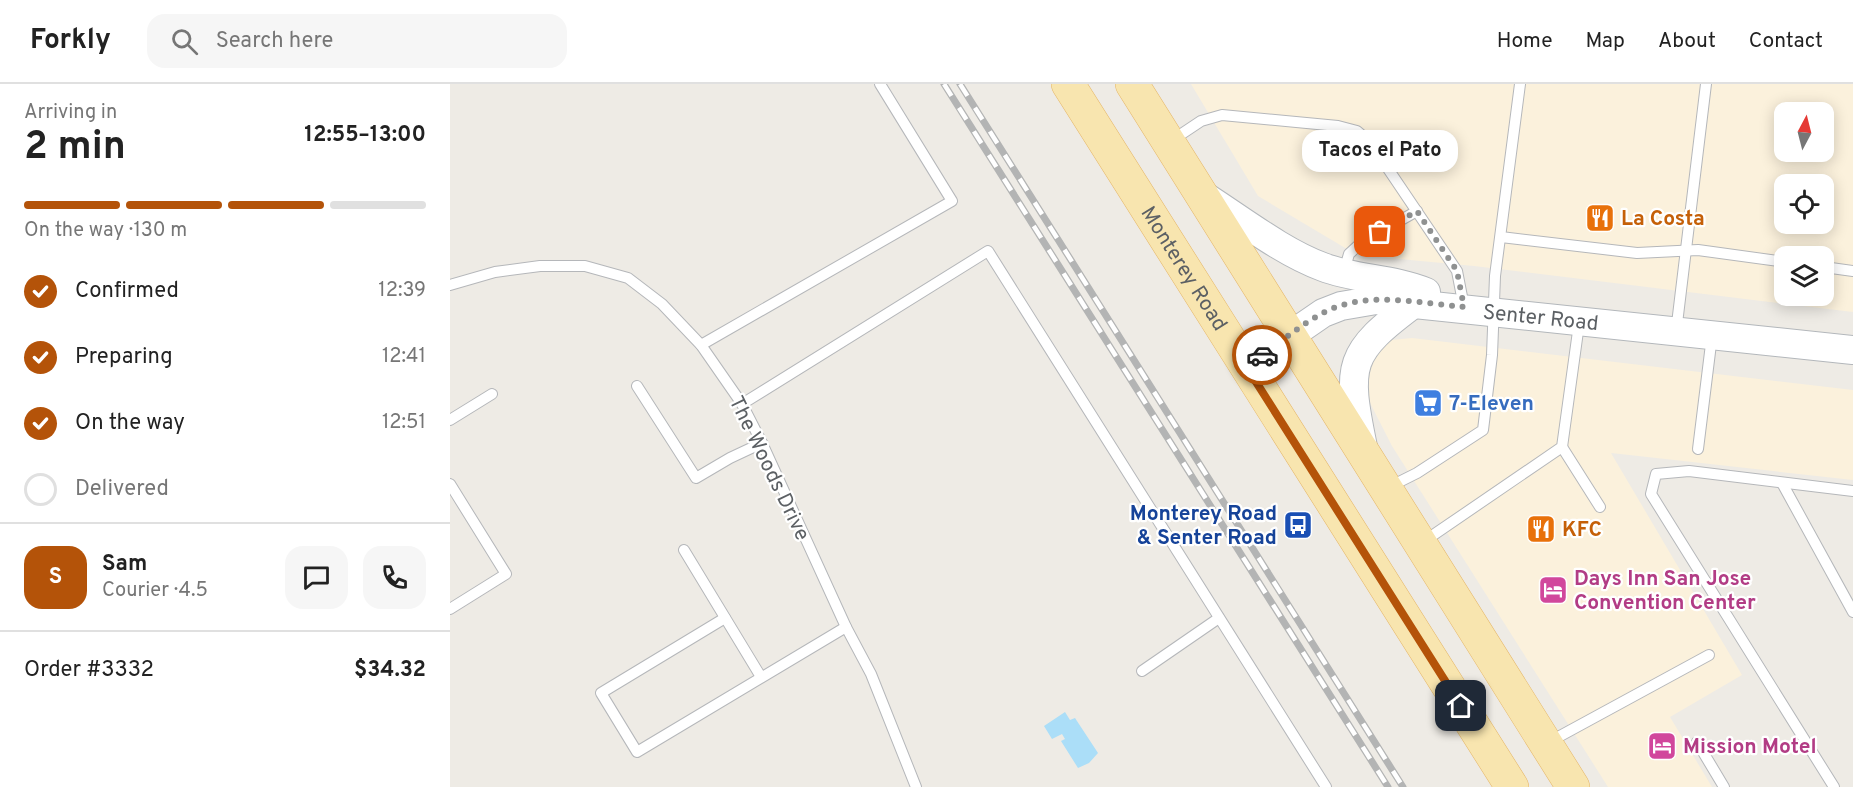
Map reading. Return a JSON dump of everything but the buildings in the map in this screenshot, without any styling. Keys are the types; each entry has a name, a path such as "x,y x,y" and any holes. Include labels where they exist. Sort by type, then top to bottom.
{"main road":[{"name":"Monterey Road","path":"1068,84 1512,787"},
{"path":"1132,84 1573,787"},
{"path":"1201,194 1307,261 1343,274 1401,282 1464,307"},
{"name":"Senter Road","path":"1246,366 1323,313 1341,306 1376,300 1493,310 1853,350"},
{"path":"1365,454 1354,403 1352,382 1355,361 1379,329 1416,302"}],"lane":[{"path":"701,345 952,201 880,84"},
{"path":"1385,488 1417,473 1483,430 1492,355 1493,310 1520,84"},
{"path":"1676,332 1706,84"},
{"path":"1168,143 1201,121 1222,115 1338,126 1357,131 1370,142 1457,271 1464,307"},
{"path":"1343,274 1349,254 1362,242 1417,211"},
{"path":"1501,237 1637,254 1698,250 1774,260"},
{"path":"742,404 988,251 1326,787"},
{"name":"The Woods Drive","path":"450,285 495,272 540,266 585,266 628,278 662,304 701,345 742,404 762,443 846,627 871,674 916,787"},
{"path":"1834,268 1853,271"},
{"path":"1580,320 1562,447 1600,507"},
{"path":"1698,449 1712,336"},
{"path":"637,386 696,478 762,443"},
{"path":"450,420 492,394"},
{"path":"1420,544 1562,447"},
{"path":"1834,787 1651,494 1656,474 1689,471 1853,492"},
{"path":"1782,483 1853,612"},
{"path":"450,484 506,574 450,609"},
{"path":"684,549 762,677"},
{"path":"725,618 602,693 637,752 846,627"},
{"path":"1142,671 1219,618"},
{"path":"1546,744 1709,655"},
{"path":"1697,742 1724,787"}],"shaded area":[{"path":"1191,84 1853,84 1853,312 1804,306 1834,306 1834,246 1774,246 1774,302 1474,266 1357,255 1258,196"},
{"path":"1412,338 1853,390 1853,480 1611,453 1742,675 1670,717 1712,787 1608,787 1392,446 1366,395 1364,363 1381,341"}],"water":[{"path":"1065,712 1070,720 1075,718 1098,753 1089,763 1078,768 1061,741 1065,739 1062,734 1052,739 1044,726"}],"railway":[{"path":"944,84 1388,787"},
{"path":"960,84 1403,787"}],"way so far":[{"path":"1262,355 1323,313 1341,306 1376,300 1464,307 1457,271 1417,211 1380,232"}],"place":[{"name":"La Costa","path":"1600,218"},
{"name":"Tacos el Pato","path":"1380,232"},
{"name":"7-Eleven","path":"1428,403"},
{"name":"Monterey Road & Senter Road","path":"1298,525"},
{"name":"KFC","path":"1541,529"},
{"name":"Days Inn San Jose Convention Center","path":"1553,590"},
{"name":"Mission Motel","path":"1662,746"}],"route":[{"path":"1262,355 1246,366 1461,706"}]}
